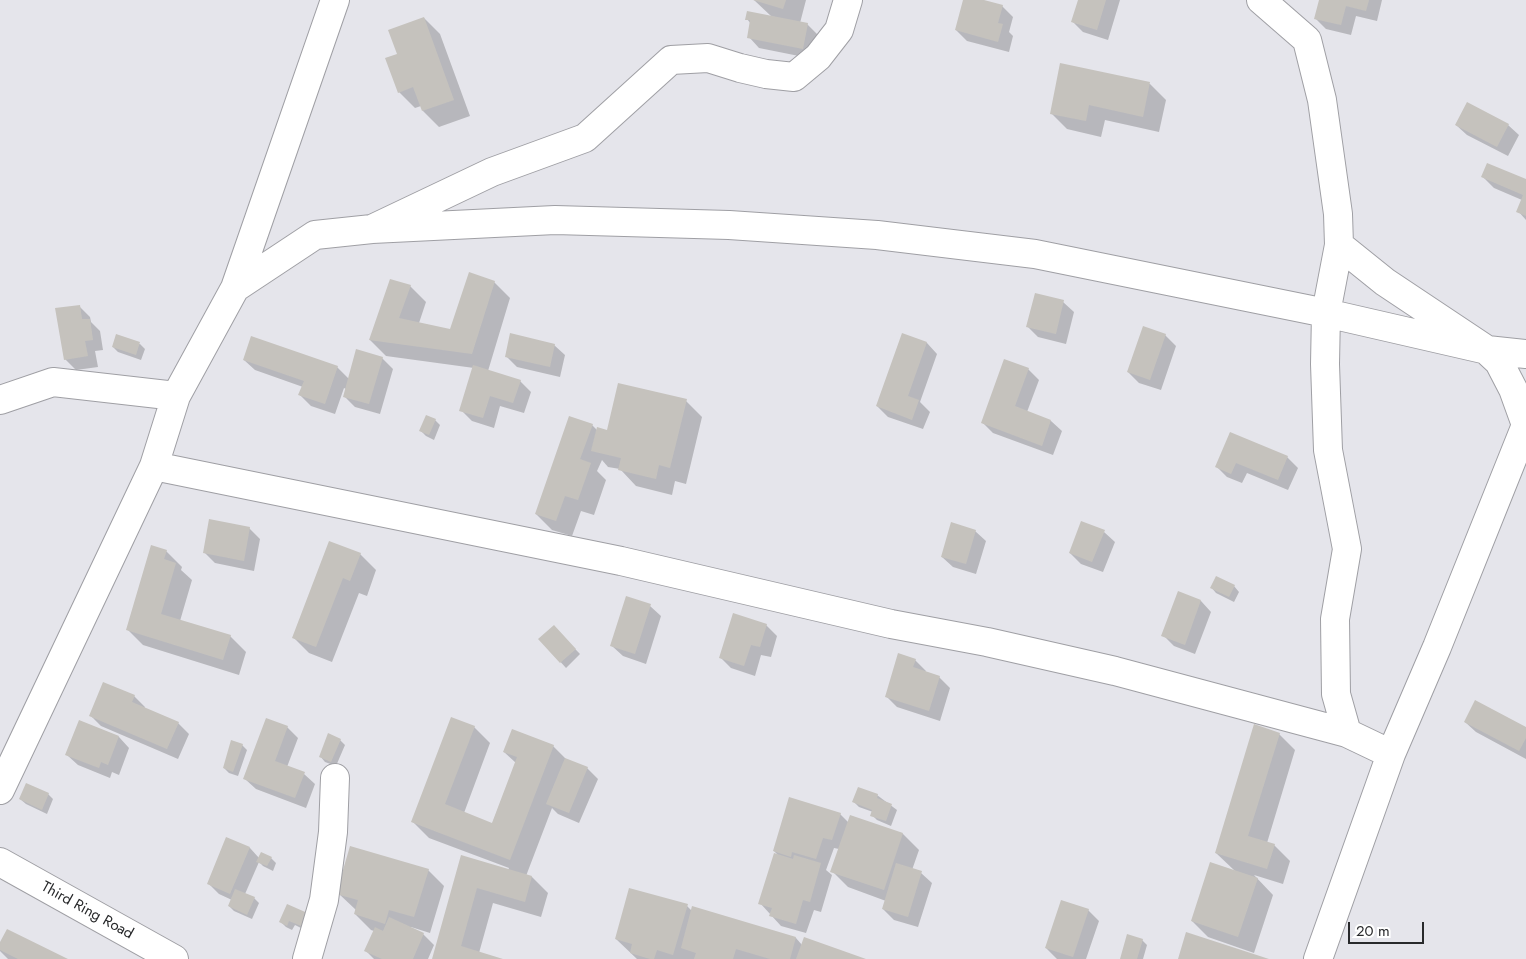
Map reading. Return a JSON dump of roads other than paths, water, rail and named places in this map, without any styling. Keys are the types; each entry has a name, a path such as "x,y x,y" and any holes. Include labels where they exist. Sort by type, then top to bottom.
{"street":[{"path":"0,790 154,466 176,396 235,288 335,0"},
{"path":"372,229 492,172 585,138 671,60 708,58 749,70 794,77 818,57 839,30 848,0"},
{"path":"1261,0 1307,40 1322,100 1338,214 1339,245 1326,313 1324,364 1328,450 1347,549 1335,620 1336,694 1347,733"},
{"path":"235,288 315,235 372,229 555,220 729,225 877,235 1035,254 1326,313 1484,348 1526,354"},
{"path":"1318,959 1391,754 1437,647 1526,425 1513,389 1499,362 1484,348 1385,282 1339,245"},
{"path":"0,400 53,382 176,396"},
{"path":"154,466 621,561 891,624 986,642 1114,672 1347,733 1391,754"},
{"path":"307,959 324,900 333,832 335,778"},
{"name":"Third Ring Road","path":"0,862 174,959"}]}
